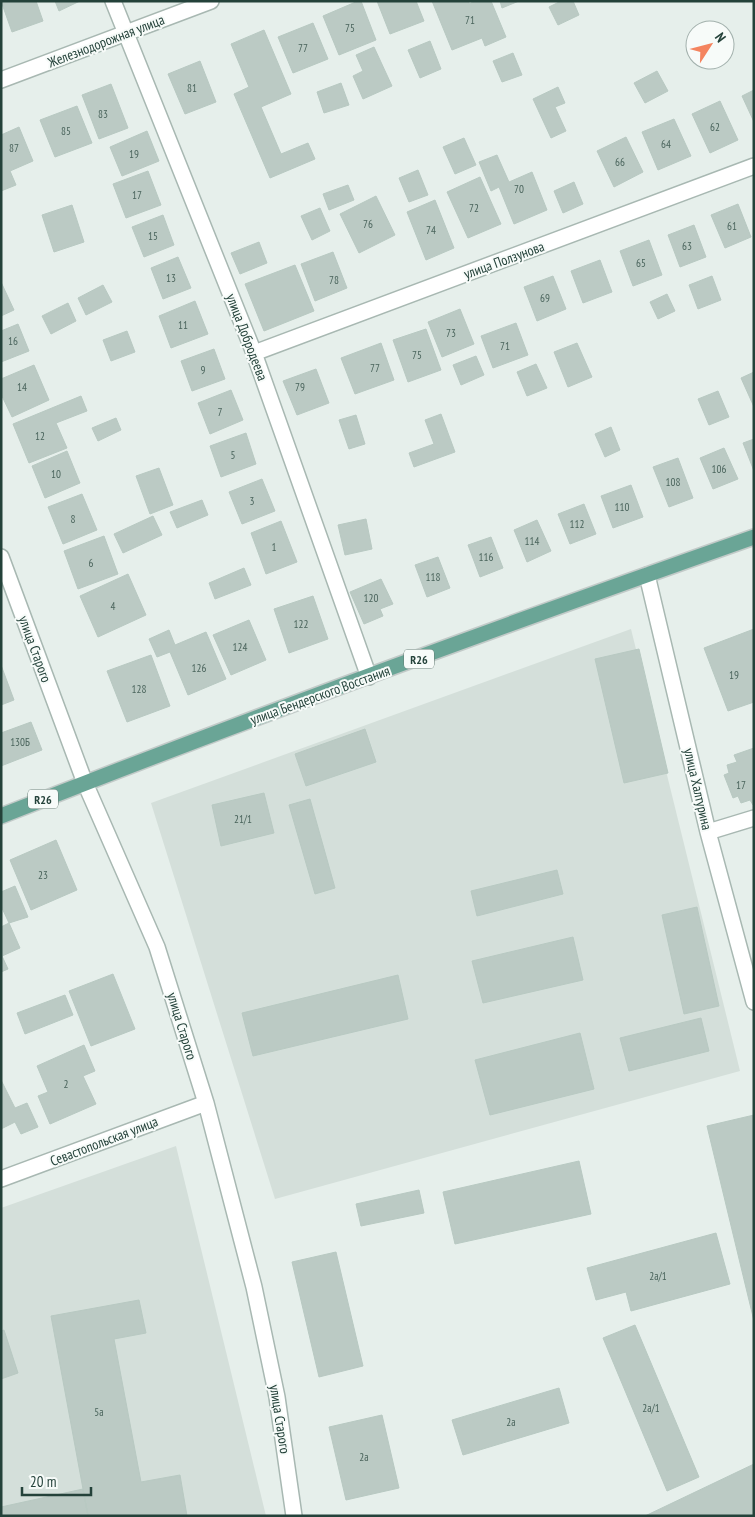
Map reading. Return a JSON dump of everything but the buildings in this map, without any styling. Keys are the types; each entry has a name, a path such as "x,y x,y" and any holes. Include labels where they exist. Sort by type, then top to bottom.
{"main road":[{"name":"улица Бендерского Восстания","path":"1,816 369,677 647,575 754,538"}],"street":[{"name":"улица Добродеева","path":"113,1 254,353 369,677"},
{"name":"Железнодорожная улица","path":"1,80 211,1"},
{"name":"улица Ползунова","path":"254,353 754,166"},
{"name":"улица Старого","path":"1,557 85,783 157,947 206,1102 254,1287 277,1397 294,1516"},
{"name":"улица Халтурина","path":"647,575 708,832 754,1002"},
{"path":"708,832 754,818"},
{"name":"Севастопольская улица","path":"1,1180 206,1102"}],"shaded area":[{"path":"631,629 740,1071 275,1199 151,803"},
{"path":"176,1146 266,1516 1,1516 1,1208"}]}
